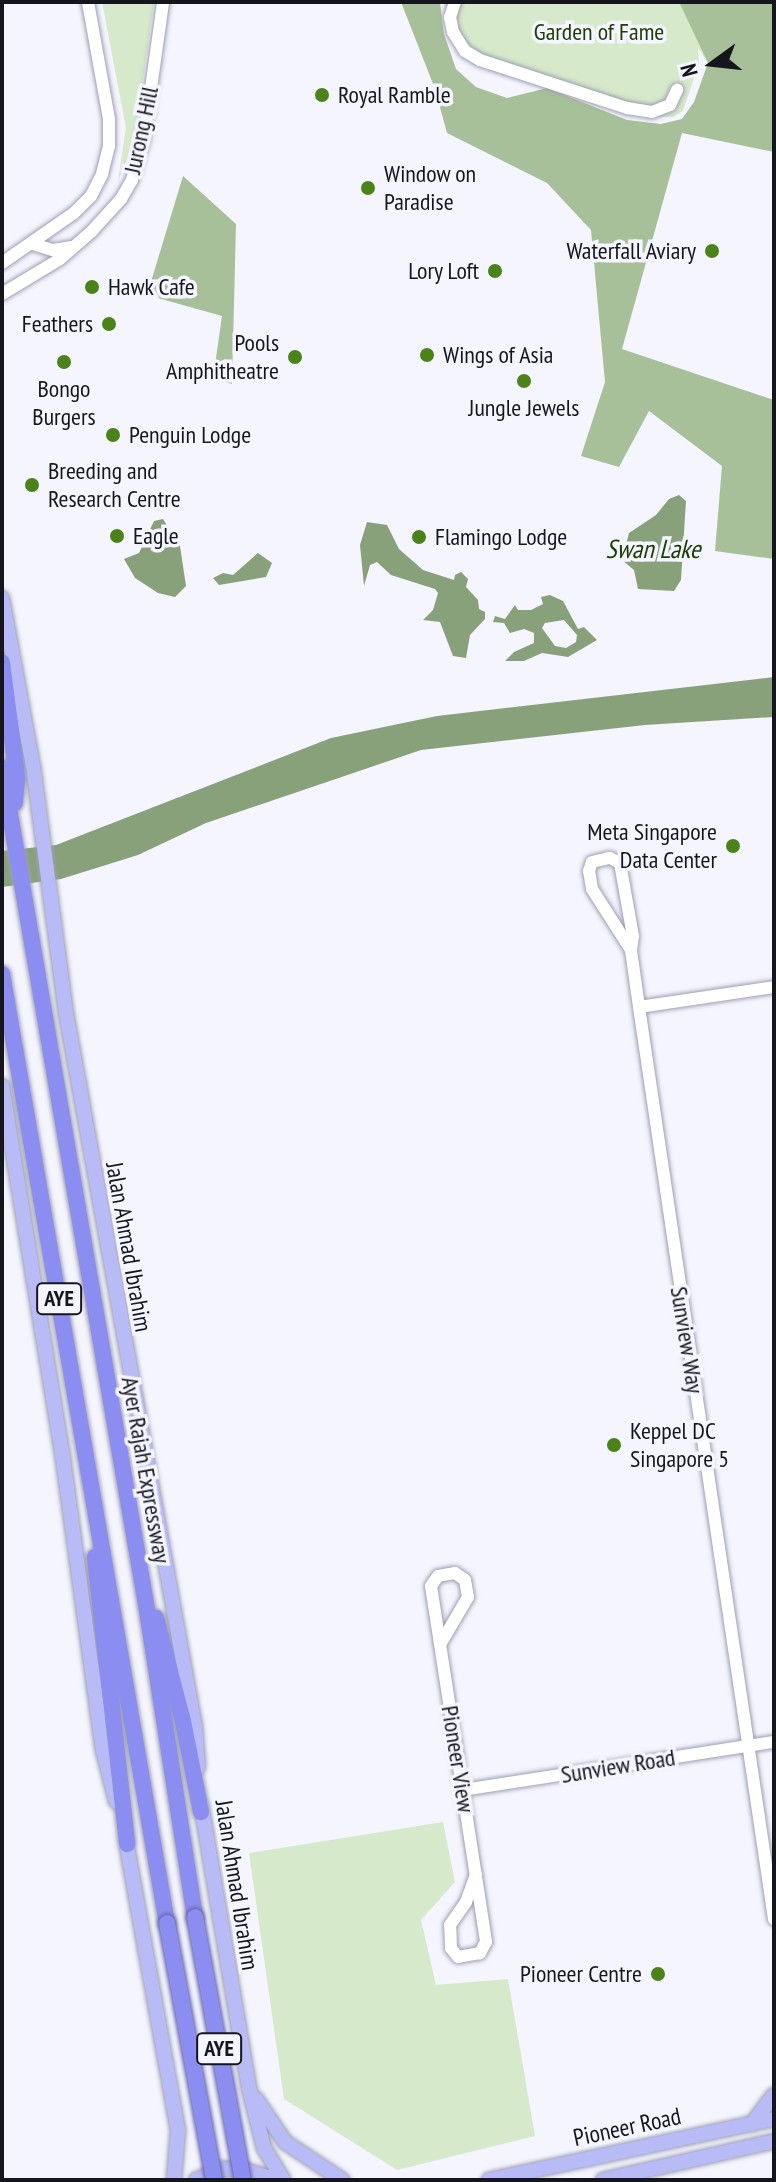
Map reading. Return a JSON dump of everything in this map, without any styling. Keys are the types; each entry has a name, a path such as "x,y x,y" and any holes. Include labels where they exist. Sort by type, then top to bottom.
{"highway":[{"path":"2,662 17,778 13,828"},
{"name":"Ayer Rajah Expressway","path":"2,768 146,1604 195,1917 243,2180"},
{"name":"AYE","path":"2,974 214,2180"},
{"path":"94,1507 95,1581 127,1844"},
{"path":"146,1604 159,1624 201,1812"}],"main road":[{"name":"Jalan Ahmad Ibrahim","path":"2,598 34,773 66,1013 90,1154 195,1727 201,1812 249,2088 264,2148 280,2180"},
{"path":"2,1086 63,1459 103,1750 127,1844 178,2130 174,2180"},
{"path":"249,2088 285,2142 342,2180"},
{"path":"752,2124 774,2095"},
{"name":"Pioneer Road","path":"489,2180 774,2119"},
{"name":"Pioneer Road","path":"603,2180 774,2141"},
{"path":"196,2180 223,2169 241,2169 280,2180"}],"street":[{"path":"2,263 33,244 91,196 109,146 109,119 88,2"},
{"name":"Jurong Hill","path":"2,294 74,247 108,215 132,180 144,138 163,2"},
{"path":"455,2 450,17 453,32 465,51 480,60 627,108 652,112 670,105 677,90"},
{"path":"33,244 53,250 74,247"},
{"path":"33,244 44,269"},
{"name":"Sunview Way","path":"631,950 592,889 589,871 592,862 610,858 620,863 633,936 631,950 639,1007 774,1919"},
{"path":"639,1007 774,987"},
{"name":"Pioneer View","path":"441,1643 468,1597 465,1580 455,1573 438,1576 431,1586 476,1875 485,1947 480,1953 458,1957 451,1948 450,1925 466,1902 476,1875"},
{"name":"Sunview Road","path":"463,1790 774,1742"}],"green space":[{"path":"102,2 154,2 134,142 118,181 126,128"},
{"name":"Garden of Fame","path":"445,2 774,2 708,63 698,48 699,63 683,111 673,117 653,117 545,82 491,71 465,55 448,31"},
{"path":"443,1822 455,1882 421,1920 436,1985 508,1979 535,2136 397,2170 284,2099 249,1853"}],"shaded area":[{"path":"401,2 440,2 444,34 456,69 476,87 507,98 547,88 627,120 661,124 682,119 694,102 708,63 679,2 774,2 774,152 682,133 622,349 774,400 774,559 715,551 722,466 649,411 619,467 581,456 605,382 591,230 547,183 447,133 435,89"},
{"path":"183,176 236,224 232,384 213,379 222,316 147,295"}],"water":[{"name":"Swan Lake","path":"679,495 686,501 681,580 674,591 638,589 634,570 622,560 629,533 656,515 669,499"},
{"path":"163,519 180,546 186,586 175,597 158,593 135,578 124,559 139,553 154,521"},
{"path":"367,522 387,525 399,549 423,570 454,580 455,575 461,572 468,579 466,587 478,600 479,609 485,612 485,619 470,635 466,658 453,656 440,622 423,620 433,610 438,593 435,589 391,575 377,562 370,565 364,586 360,545"},
{"path":"258,553 272,563 266,577 219,585 213,578 223,573 233,575"},
{"path":"550,595 563,601 578,629 584,627 597,640 568,657 542,653 524,661 505,661 514,652 534,643 534,633 524,629 510,633 504,623 493,622 495,616 505,619 515,605 518,610 531,610 543,604 541,597","holes":["564,620 577,635 576,642 566,648 555,646 542,628 545,623"]},
{"path":"774,677 774,717 645,725 421,750 206,823 138,855 61,879 2,887 2,851 56,845 331,738 437,716"}],"place":[{"name":"Royal Ramble","path":"322,95"},
{"name":"Window on Paradise","path":"368,188"},
{"name":"Waterfall Aviary","path":"712,251"},
{"name":"Lory Loft","path":"495,271"},
{"name":"Hawk Cafe","path":"92,287"},
{"name":"Feathers","path":"109,324"},
{"name":"Wings of Asia","path":"427,355"},
{"name":"Pools Amphitheatre","path":"295,357"},
{"name":"Bongo Burgers","path":"64,362"},
{"name":"Jungle Jewels","path":"524,381"},
{"name":"Penguin Lodge","path":"113,435"},
{"name":"Breeding and Research Centre","path":"32,485"},
{"name":"Eagle","path":"117,536"},
{"name":"Flamingo Lodge","path":"419,537"},
{"name":"Meta Singapore Data Center","path":"733,846"},
{"name":"Keppel DC Singapore 5","path":"614,1445"},
{"name":"Pioneer Centre","path":"658,1974"}]}
